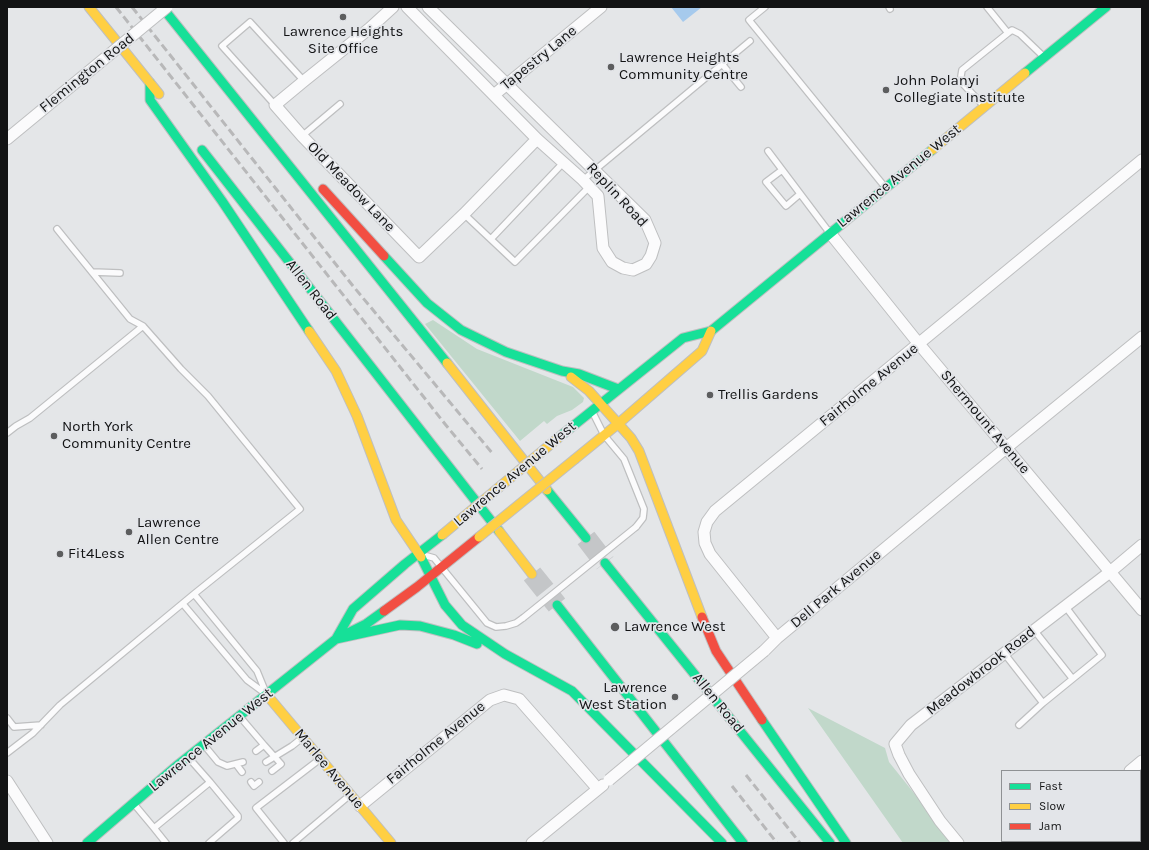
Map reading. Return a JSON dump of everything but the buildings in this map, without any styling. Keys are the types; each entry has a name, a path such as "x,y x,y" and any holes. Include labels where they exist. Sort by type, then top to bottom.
{"main road":[{"path":"89,7 165,102"},
{"path":"162,7 586,538"},
{"name":"Lawrence Avenue West","path":"336,639 353,609 618,388 683,338 711,331 1106,7"},
{"path":"193,47 294,157"},
{"path":"150,83 150,100 222,201 336,371 357,416 396,520 419,553 438,595 445,605 462,625 506,654 572,691 722,843"},
{"name":"Allen Road","path":"199,146 532,574"},
{"path":"316,181 427,303 461,330 506,352 562,371 579,374 618,388"},
{"name":"Lawrence Avenue West","path":"87,843 188,757 267,696 336,639 366,624 430,576 575,459 702,351 711,331"},
{"path":"562,371 578,381 618,423 631,438 639,451 695,601 716,651 752,707 846,843"},
{"name":"Allen Road","path":"606,563 830,843"},
{"path":"557,605 743,843"},
{"path":"336,639 400,625 420,626 454,635 506,654"},
{"name":"Marlee Avenue","path":"267,696 391,843"}],"street":[{"name":"Flemington Road","path":"7,139 167,7"},
{"path":"275,105 370,28 393,7"},
{"name":"Replin Road","path":"407,7 538,139 598,196 603,248 612,262 623,268 633,270 646,264 651,256 655,243 645,220 428,7"},
{"name":"Tapestry Lane","path":"495,94 601,7"},
{"name":"Old Meadow Lane","path":"275,105 302,136 419,257 538,139"},
{"name":"Fairholme Avenue","path":"777,638 710,554 705,543 704,532 707,522 715,511 1142,160"},
{"name":"Shermount Avenue","path":"830,233 919,344 1142,610"},
{"name":"Dell Park Avenue","path":"532,843 764,652 777,638 1006,448 1142,337"},
{"name":"Meadowbrook Road","path":"958,843 940,822 909,774 895,744 911,724 1110,572 1142,545"},
{"name":"Fairholme Avenue","path":"360,806 490,700 504,695 519,699 598,789"},
{"path":"1131,770 1142,761"},
{"path":"7,781 47,843"}],"lane":[{"path":"765,7 749,20 885,188"},
{"path":"987,7 1008,33"},
{"path":"275,105 222,46 250,22 304,81"},
{"path":"984,107 963,84 961,76 962,70 1012,30 1020,34 1044,58"},
{"path":"464,214 515,262 586,183 594,170 750,41"},
{"path":"722,64 742,87"},
{"path":"302,136 340,104"},
{"path":"768,151 830,233"},
{"path":"491,239 564,163"},
{"path":"782,170 766,182 786,206 800,194"},
{"path":"7,753 33,733 60,705 194,594 300,509 208,396 181,369 143,326 130,319 57,229"},
{"path":"92,272 120,273"},
{"path":"7,433 30,418 143,326"},
{"path":"419,553 434,558 487,623 496,628 516,623 523,618 636,527 643,518 644,509 624,459 604,435 592,410"},
{"path":"194,594 257,672 267,696"},
{"path":"183,604 247,680 267,696"},
{"path":"1019,725 1072,678 1102,655 1065,606"},
{"path":"1034,630 1072,678"},
{"path":"1004,653 1043,703"},
{"path":"240,716 281,764 272,771"},
{"path":"7,718 14,727 41,724"},
{"path":"266,762 302,738"},
{"path":"256,752 264,744"},
{"path":"204,745 218,762 227,766 243,762"},
{"path":"188,757 238,816 238,818 209,843"},
{"path":"284,843 256,808 320,758"},
{"path":"236,764 242,772"},
{"path":"154,828 210,782"},
{"path":"251,782 254,786 259,782"},
{"path":"293,843 350,795"},
{"path":"133,803 166,843"}],"green space":[{"path":"433,320 477,349 573,387 584,398 583,402 572,410 557,416 547,424 544,421 520,441 425,324"},
{"path":"808,708 885,748 889,762 954,843 903,843"}],"water":[{"path":"671,7 702,7 683,22"}],"tunnel":[{"path":"586,538 605,563"},
{"path":"532,574 557,605"}],"railway":[{"path":"116,7 482,469"},
{"path":"132,7 353,286 493,454"},
{"path":"746,775 800,843"},
{"path":"732,786 777,843"}],"traffic: fast":[{"path":"162,7 447,363"},
{"path":"1025,73 1106,7"},
{"path":"150,83 150,100 222,201 309,331"},
{"path":"202,150 499,531"},
{"path":"558,438 683,338 711,331 932,150"},
{"path":"384,256 427,303 461,330 506,352 562,371 579,374 618,389"},
{"path":"547,490 586,538"},
{"path":"336,639 353,609 405,564 442,535"},
{"path":"421,557 445,605 462,625 505,654 572,691 722,843"},
{"path":"605,563 830,843"},
{"path":"557,605 743,843"},
{"path":"87,843 179,764 336,639 366,624 384,611"},
{"path":"336,639 400,625 420,626 454,635 477,644"},
{"path":"762,720 846,843"}],"traffic: slow":[{"path":"89,7 159,94"},
{"path":"932,150 1025,73"},
{"path":"309,331 336,371 357,416 396,520 421,557"},
{"path":"575,459 702,351 711,331"},
{"path":"447,363 547,490"},
{"path":"571,377 589,391 631,438 639,451 702,617"},
{"path":"442,535 558,438"},
{"path":"479,537 575,459"},
{"path":"499,531 532,574"},
{"path":"267,695 391,843"}],"traffic: jam":[{"path":"323,189 384,256"},
{"path":"384,611 417,587 479,537"},
{"path":"702,617 716,651 762,720"}],"place":[{"name":"Lawrence Heights Site Office","path":"343,17"},
{"name":"Lawrence Heights Community Centre","path":"611,67"},
{"name":"John Polanyi Collegiate Institute","path":"886,90"},
{"name":"Trellis Gardens","path":"710,395"},
{"name":"North York Community Centre","path":"54,436"},
{"name":"Lawrence Allen Centre","path":"129,532"},
{"name":"Fit4Less","path":"60,554"},
{"name":"Lawrence West","path":"615,627"},
{"name":"Lawrence West Station","path":"675,697"}]}
